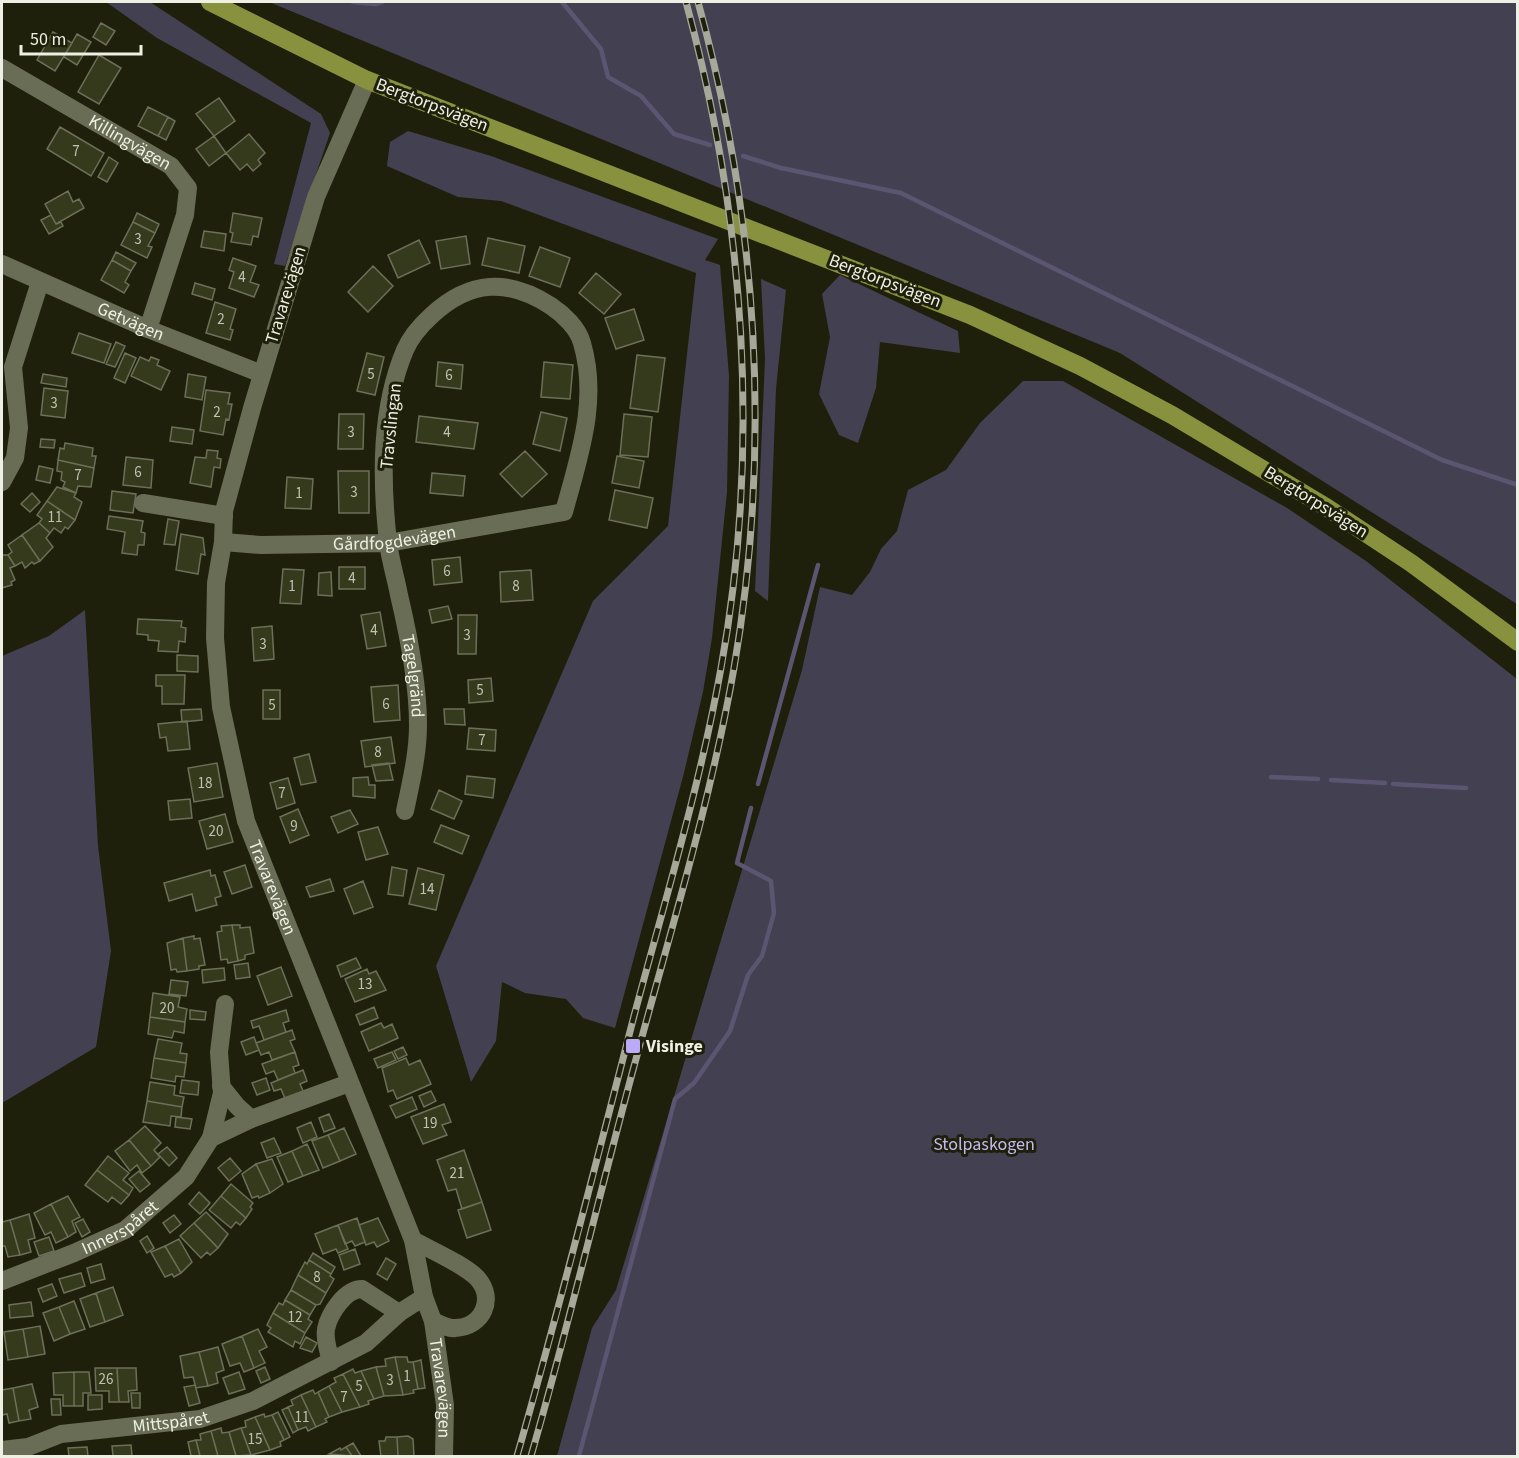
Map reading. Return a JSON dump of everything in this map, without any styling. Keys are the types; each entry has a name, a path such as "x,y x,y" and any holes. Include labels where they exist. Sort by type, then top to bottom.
{"main road":[{"name":"Bergtorpsvägen","path":"210,2 367,80 970,315 1080,366 1172,415 1326,507 1411,563 1518,642"}],"street":[{"name":"Killingvägen","path":"2,68 171,166 188,188 185,215 148,328"},
{"name":"Travarevägen","path":"367,80 316,197 262,374 224,516 223,542 216,583 215,638 221,707 246,821 413,1240 424,1297 433,1321 445,1405 444,1456"},
{"name":"Getvägen","path":"2,264 148,328 262,374"},
{"path":"2,482 15,458 19,428 13,367 40,282"},
{"name":"Travslingan","path":"388,543 384,454 391,390 405,348 418,327 447,301 471,288 503,286 533,294 564,314 582,340 590,406 564,512"},
{"path":"142,502 224,516"},
{"name":"Gårdfogdevägen","path":"223,542 261,545 388,543 564,512"},
{"name":"Tagelgränd","path":"388,543 410,641 418,724 415,762 405,810"},
{"name":"Innerspåret","path":"2,1281 125,1230 186,1177 211,1138 221,1086 219,1052 225,1005"},
{"path":"211,1138 251,1119 349,1083"},
{"path":"221,1086 251,1119"},
{"name":"Travarevägen","path":"413,1240 476,1276 487,1294 488,1301 480,1317 467,1325 454,1329 433,1321"},
{"path":"331,1362 325,1332 329,1320 345,1296 355,1289 362,1289 399,1313"},
{"name":"Mittspåret","path":"2,1450 28,1447 62,1434 200,1419 253,1401 366,1343 399,1313 424,1297"}],"green space":[{"path":"106,2 150,2 321,114 330,133 285,266 274,264 311,123 157,38"},
{"path":"269,2 1517,2 1517,604 1120,353"},
{"path":"408,131 491,156 718,239 705,260 720,265 729,376 727,492 712,638 703,692 684,773 615,1028 583,1018 566,999 525,993 502,982 496,1041 471,1082 436,966 593,601 668,526 696,273 501,201 458,197 387,166 390,142"},
{"path":"840,275 958,331 960,353 880,342 876,388 858,443 839,435 819,394 830,337 822,294"},
{"path":"761,279 786,290 776,389 768,601 755,591 765,359"},
{"name":"Stolpaskogen","path":"1023,381 1063,381 1287,508 1366,561 1517,679 1517,1456 557,1456 592,1328 616,1290 802,670 820,587 852,595 870,572 881,549 897,531 908,490 946,470 980,423"},
{"path":"85,610 98,846 111,951 96,1047 2,1103 2,656 49,636"}],"building":[{"path":"101,23 115,31 106,45 93,37"},
{"path":"53,32 72,43 55,71 37,60"},
{"path":"77,34 91,42 77,65 64,57"},
{"path":"99,55 121,68 99,104 78,92"},
{"path":"219,98 235,121 214,136 196,114"},
{"path":"148,107 168,117 158,136 138,126"},
{"path":"168,117 175,121 166,140 158,136"},
{"path":"60,127 104,153 91,176 47,149"},
{"path":"249,134 265,153 258,160 261,164 253,171 247,164 240,170 226,153"},
{"path":"214,136 226,153 209,166 196,149"},
{"path":"109,157 118,163 107,182 98,177"},
{"path":"68,191 73,202 79,199 84,208 56,224 45,204"},
{"path":"137,213 159,224 155,233 133,222"},
{"path":"233,213 262,218 258,237 253,236 251,245 231,242"},
{"path":"51,215 56,224 61,222 63,226 49,234 41,220"},
{"path":"133,222 155,233 148,246 152,247 147,258 121,245"},
{"path":"204,231 226,234 224,251 201,247"},
{"path":"466,236 470,264 441,269 436,241"},
{"path":"488,238 525,246 519,273 482,265"},
{"path":"419,240 430,263 398,278 388,255"},
{"path":"540,247 570,258 560,287 529,276"},
{"path":"116,252 136,263 131,271 112,260"},
{"path":"233,258 256,266 250,282 259,285 254,297 229,288 234,272 229,270"},
{"path":"112,260 131,271 125,282 129,285 124,293 101,280"},
{"path":"373,266 393,286 368,312 348,292"},
{"path":"596,273 621,294 604,314 579,293"},
{"path":"195,283 215,289 212,300 192,294"},
{"path":"215,302 236,309 230,329 233,330 230,340 206,333"},
{"path":"634,309 644,340 616,349 605,318"},
{"path":"79,333 111,344 104,363 72,353"},
{"path":"116,342 125,346 115,367 106,364"},
{"path":"125,353 136,358 125,383 114,378"},
{"path":"367,353 384,357 375,395 357,391"},
{"path":"637,355 665,358 658,412 630,408"},
{"path":"140,357 149,361 151,357 159,360 157,365 170,371 161,390 131,376"},
{"path":"438,362 463,365 461,389 436,386"},
{"path":"544,362 573,365 570,399 541,397"},
{"path":"43,374 67,378 66,387 41,383"},
{"path":"188,374 206,377 202,400 185,397"},
{"path":"44,388 68,391 65,418 41,415"},
{"path":"206,390 230,393 228,404 232,404 223,435 200,431"},
{"path":"541,412 567,418 560,451 533,444"},
{"path":"339,414 364,414 363,449 338,449"},
{"path":"624,414 652,417 648,457 620,455"},
{"path":"419,416 478,423 474,449 416,442"},
{"path":"172,427 194,430 192,444 170,441"},
{"path":"41,439 55,440 54,448 40,447"},
{"path":"65,443 93,448 92,456 96,456 94,468 58,460 60,448 64,449"},
{"path":"207,450 218,451 217,458 221,459 220,468 214,467 211,487 190,483 195,457 206,458"},
{"path":"525,451 547,474 522,497 500,474"},
{"path":"617,456 644,461 639,488 612,483"},
{"path":"126,457 153,460 151,488 123,485"},
{"path":"58,460 94,468 91,487 78,486 76,493 63,487 65,482 61,480 62,472 57,471"},
{"path":"39,466 53,469 50,483 36,480"},
{"path":"338,471 369,471 369,513 339,513"},
{"path":"432,473 465,476 463,496 430,493"},
{"path":"287,477 313,479 311,509 285,508"},
{"path":"57,487 76,493 74,497 82,502 75,520 47,501"},
{"path":"615,490 653,498 647,528 609,520"},
{"path":"112,491 136,494 133,513 110,510"},
{"path":"32,493 40,502 30,512 21,504"},
{"path":"47,501 75,520 68,529 65,527 61,533 54,528 50,533 39,523 42,519 37,515"},
{"path":"109,516 143,521 141,532 145,533 144,545 138,545 137,555 122,553 125,532 107,529"},
{"path":"168,519 179,521 175,545 164,544"},
{"path":"39,523 50,533 46,538 53,547 40,561 22,535"},
{"path":"181,534 203,538 205,555 201,554 198,574 176,570"},
{"path":"22,535 40,561 34,564 32,562 25,568 22,562 15,566 8,555 12,552 8,545"},
{"path":"2,555 8,555 15,566 10,568 15,580 11,582 12,585 2,588"},
{"path":"460,557 462,582 434,585 432,560"},
{"path":"339,567 365,567 365,589 339,589"},
{"path":"283,569 304,570 301,604 280,603"},
{"path":"531,570 533,600 501,602 500,572"},
{"path":"331,572 332,596 318,595 319,573"},
{"path":"448,606 452,619 432,623 429,610"},
{"path":"380,612 386,646 367,649 361,615"},
{"path":"458,615 477,615 476,654 458,654"},
{"path":"138,619 182,621 181,627 186,628 185,642 179,641 178,652 158,651 159,641 148,640 148,635 137,634"},
{"path":"272,626 274,659 254,661 252,628"},
{"path":"177,655 198,656 198,672 177,671"},
{"path":"156,675 185,675 184,704 162,704 162,686 156,686"},
{"path":"491,678 493,701 469,703 468,680"},
{"path":"398,685 400,720 374,722 371,687"},
{"path":"263,690 280,690 280,719 263,719"},
{"path":"201,709 202,720 182,722 181,710"},
{"path":"444,709 464,709 465,725 445,724"},
{"path":"187,721 190,749 168,751 166,737 160,738 158,724"},
{"path":"469,728 496,730 495,751 467,749"},
{"path":"391,737 395,763 365,767 361,741"},
{"path":"309,754 316,782 301,785 294,758"},
{"path":"217,763 223,797 194,802 188,768"},
{"path":"389,763 393,780 376,781 372,765"},
{"path":"467,776 495,779 493,798 465,794"},
{"path":"368,777 369,785 375,785 375,798 353,796 353,778"},
{"path":"288,778 295,803 277,809 270,783"},
{"path":"439,790 462,801 454,819 431,809"},
{"path":"190,799 192,818 170,820 168,801"},
{"path":"298,809 309,835 290,843 280,817"},
{"path":"350,810 358,824 338,833 331,817"},
{"path":"225,814 233,842 207,849 199,821"},
{"path":"441,825 469,836 462,854 434,842"},
{"path":"378,827 388,854 366,860 358,832"},
{"path":"245,865 252,887 232,894 224,872"},
{"path":"392,867 407,870 403,896 388,894"},
{"path":"418,868 444,875 436,910 409,904"},
{"path":"210,870 211,876 215,875 221,896 215,898 217,905 196,911 192,894 169,901 164,883"},
{"path":"330,879 334,891 310,897 306,887"},
{"path":"363,881 373,907 354,914 344,889"},
{"path":"232,925 240,925 240,928 250,927 254,953 245,955 245,959 238,961"},
{"path":"232,925 238,961 228,963 227,959 221,960 217,932 222,931 221,926"},
{"path":"194,936 194,939 200,938 205,965 199,966 199,969 187,971 183,938"},
{"path":"183,938 187,971 177,972 176,969 171,970 167,943"},
{"path":"356,958 361,968 341,977 337,966"},
{"path":"248,963 250,977 236,979 234,965"},
{"path":"281,967 292,996 268,1005 257,976"},
{"path":"224,968 225,980 203,983 202,970"},
{"path":"367,969 369,974 376,971 386,990 355,1002 345,979"},
{"path":"171,980 188,982 186,996 169,994"},
{"path":"153,993 180,997 178,1007 187,1009 185,1022 150,1017"},
{"path":"374,1007 378,1018 360,1025 356,1015"},
{"path":"190,1010 206,1012 205,1020 190,1019"},
{"path":"286,1010 289,1021 283,1023 286,1032 264,1040 259,1026 253,1028 251,1021"},
{"path":"150,1017 185,1022 184,1033 174,1031 172,1038 148,1034"},
{"path":"381,1023 384,1028 392,1024 398,1038 369,1051 361,1032"},
{"path":"292,1030 295,1039 290,1041 295,1052 272,1060 269,1052 261,1055 256,1043"},
{"path":"254,1037 259,1050 246,1055 241,1042"},
{"path":"158,1039 182,1043 180,1053 187,1054 186,1063 154,1058"},
{"path":"403,1047 407,1055 398,1059 394,1051"},
{"path":"295,1052 299,1065 293,1067 295,1073 278,1080 274,1071 266,1074 262,1064"},
{"path":"392,1052 396,1060 378,1068 374,1059"},
{"path":"154,1058 186,1063 184,1077 176,1076 175,1082 151,1078"},
{"path":"406,1058 409,1065 420,1060 431,1084 397,1099 393,1090 388,1092 382,1068"},
{"path":"303,1070 307,1081 300,1084 304,1093 286,1101 281,1089 274,1091 271,1083"},
{"path":"266,1078 270,1090 257,1095 252,1083"},
{"path":"182,1080 199,1082 198,1095 180,1093"},
{"path":"150,1082 175,1086 174,1095 184,1097 182,1107 147,1101"},
{"path":"431,1091 436,1101 424,1107 419,1096"},
{"path":"412,1097 417,1109 396,1118 390,1106"},
{"path":"147,1101 182,1107 181,1117 171,1116 170,1126 143,1122"},
{"path":"444,1104 451,1122 442,1125 447,1135 423,1144 411,1117"},
{"path":"329,1114 335,1128 324,1132 319,1118"},
{"path":"176,1117 192,1119 190,1129 175,1127"},
{"path":"311,1122 317,1137 303,1143 297,1128"},
{"path":"145,1126 161,1143 154,1150 160,1157 151,1166 129,1140"},
{"path":"344,1128 356,1154 340,1161 328,1135"},
{"path":"328,1135 340,1161 323,1168 312,1141"},
{"path":"274,1138 281,1153 267,1158 261,1143"},
{"path":"129,1140 151,1166 142,1173 137,1165 130,1171 115,1151"},
{"path":"307,1144 319,1170 303,1176 292,1151"},
{"path":"167,1147 177,1158 169,1166 158,1154"},
{"path":"464,1150 482,1202 462,1209 456,1189 448,1191 437,1160"},
{"path":"292,1151 303,1176 288,1182 277,1157"},
{"path":"108,1156 129,1173 123,1180 133,1188 129,1195 97,1170"},
{"path":"230,1158 241,1171 229,1181 218,1168"},
{"path":"272,1159 283,1184 270,1193 256,1164"},
{"path":"256,1164 270,1193 259,1198 258,1196 252,1198 242,1174"},
{"path":"97,1170 129,1195 121,1204 112,1197 108,1202 85,1185"},
{"path":"139,1171 150,1184 140,1192 129,1179"},
{"path":"231,1184 253,1203 246,1218 221,1196"},
{"path":"199,1192 210,1203 200,1214 189,1204"},
{"path":"68,1196 80,1217 72,1221 76,1232 68,1237 51,1204"},
{"path":"221,1196 246,1218 240,1225 236,1222 231,1228 209,1210"},
{"path":"482,1202 491,1230 467,1238 458,1210"},
{"path":"51,1204 68,1237 56,1243 51,1232 45,1235 34,1213"},
{"path":"206,1212 228,1234 218,1248 194,1223"},
{"path":"29,1214 35,1238 28,1240 31,1252 20,1255 10,1220"},
{"path":"174,1215 181,1224 170,1233 163,1223"},
{"path":"357,1218 365,1242 355,1246 352,1241 345,1244 338,1225"},
{"path":"378,1218 389,1241 377,1247 374,1242 366,1245 359,1225"},
{"path":"83,1219 90,1232 82,1237 75,1223"},
{"path":"10,1220 20,1255 8,1257 5,1246 2,1246 2,1222"},
{"path":"194,1223 218,1248 210,1255 207,1252 201,1258 180,1236"},
{"path":"338,1225 348,1249 338,1253 336,1249 323,1254 315,1234"},
{"path":"147,1236 154,1248 147,1253 140,1241"},
{"path":"49,1237 54,1251 39,1256 34,1242"},
{"path":"179,1239 192,1262 181,1273 165,1246"},
{"path":"165,1246 181,1273 174,1277 172,1274 165,1277 151,1252"},
{"path":"355,1249 360,1264 344,1270 339,1255"},
{"path":"313,1253 335,1267 331,1274 309,1260"},
{"path":"386,1258 396,1264 387,1280 377,1274"},
{"path":"309,1260 331,1274 330,1276 334,1279 326,1293 298,1275 305,1262 307,1264"},
{"path":"101,1264 105,1279 91,1283 87,1268"},
{"path":"81,1273 85,1286 64,1293 59,1279"},
{"path":"298,1275 326,1293 320,1304 316,1305 291,1290"},
{"path":"52,1284 57,1296 43,1302 38,1289"},
{"path":"113,1287 123,1315 105,1322 96,1293"},
{"path":"291,1290 316,1305 310,1315 285,1300"},
{"path":"96,1293 105,1322 90,1327 80,1299"},
{"path":"285,1300 310,1315 308,1319 312,1322 305,1333 273,1313 279,1303 283,1305"},
{"path":"74,1301 85,1329 70,1334 59,1307"},
{"path":"31,1302 33,1316 10,1318 9,1305"},
{"path":"59,1307 70,1334 54,1341 43,1313"},
{"path":"273,1313 305,1333 300,1344 295,1341 293,1347 268,1332 271,1328 267,1325"},
{"path":"40,1326 45,1354 28,1357 23,1329"},
{"path":"23,1329 28,1357 8,1360 4,1332"},
{"path":"258,1329 267,1347 259,1351 265,1363 254,1368 242,1336"},
{"path":"242,1336 254,1368 244,1372 240,1363 230,1366 222,1344"},
{"path":"306,1337 317,1343 312,1352 300,1348"},
{"path":"218,1347 224,1370 216,1373 218,1383 208,1386 199,1352"},
{"path":"199,1352 208,1386 196,1388 193,1377 184,1378 180,1356"},
{"path":"395,1357 403,1395 384,1396 376,1367 386,1366 385,1359"},
{"path":"395,1357 407,1357 408,1362 413,1362 418,1389 413,1390 414,1393 403,1395"},
{"path":"421,1360 425,1388 418,1389 413,1362"},
{"path":"265,1367 270,1379 261,1383 256,1371"},
{"path":"376,1367 384,1396 374,1399 361,1371"},
{"path":"95,1368 117,1368 119,1402 109,1402 109,1391 96,1391"},
{"path":"117,1368 136,1368 137,1390 128,1391 129,1402 119,1402"},
{"path":"353,1369 355,1373 361,1371 374,1399 368,1401 369,1404 360,1407 343,1374"},
{"path":"74,1372 74,1406 63,1406 63,1395 54,1395 53,1373"},
{"path":"74,1372 89,1372 91,1393 83,1393 83,1406 74,1406"},
{"path":"239,1372 245,1389 229,1394 223,1378"},
{"path":"343,1374 360,1407 342,1412 329,1386 336,1382 334,1378"},
{"path":"32,1384 38,1407 29,1410 31,1419 19,1421 13,1388"},
{"path":"195,1385 200,1403 189,1406 184,1387"},
{"path":"329,1386 342,1412 329,1417 318,1392"},
{"path":"13,1388 19,1421 9,1423 7,1414 2,1415 2,1390"},
{"path":"313,1390 315,1394 318,1392 329,1417 325,1419 327,1422 316,1427 301,1395"},
{"path":"131,1393 140,1393 140,1408 132,1408"},
{"path":"88,1395 102,1395 102,1409 88,1410"},
{"path":"301,1395 316,1427 308,1431 306,1427 298,1430 288,1407 293,1405 291,1400"},
{"path":"51,1399 60,1399 61,1415 52,1415"},
{"path":"288,1407 298,1430 293,1433 282,1410"},
{"path":"278,1412 290,1437 284,1440 272,1415"},
{"path":"264,1414 265,1417 272,1415 284,1440 280,1442 281,1446 270,1450 255,1417"},
{"path":"255,1417 270,1450 251,1455 241,1428 246,1427 245,1421"},
{"path":"221,1428 222,1433 229,1432 236,1456 218,1456 211,1431"},
{"path":"241,1428 251,1455 236,1456 229,1432"},
{"path":"211,1431 218,1456 200,1456 196,1440 201,1440 200,1434"},
{"path":"408,1436 413,1439 414,1456 398,1456 397,1437"},
{"path":"386,1437 397,1437 398,1456 381,1456 379,1441 385,1441"},
{"path":"196,1440 200,1456 191,1456 188,1442"},
{"path":"353,1443 361,1456 352,1456 346,1447"},
{"path":"131,1445 132,1456 113,1456 112,1446"},
{"path":"87,1447 88,1456 69,1456 68,1448"},
{"path":"346,1447 352,1456 329,1454 340,1448 341,1450"}],"waterway":[{"path":"353,2 376,4 382,2"},
{"path":"562,2 601,49 608,77 641,96 674,134 710,145"},
{"path":"743,156 781,168 901,193 1442,460 1518,485"},
{"path":"758,784 818,565"},
{"path":"1271,777 1318,779"},
{"path":"1331,780 1385,783"},
{"path":"1393,784 1466,788"},
{"path":"579,1456 675,1099 694,1083 730,1031 748,975 762,956 774,913 771,881 737,863 751,808"}],"railway":[{"path":"517,1456 703,756 721,668 733,585 741,501 743,417 741,333 734,249 722,166 706,84 686,2"},
{"path":"531,1456 702,815 725,717 746,585 753,501 755,417 753,333 746,249 734,166 718,84 698,2"}],"place":[{"name":"Visinge","path":"633,1046"}]}
